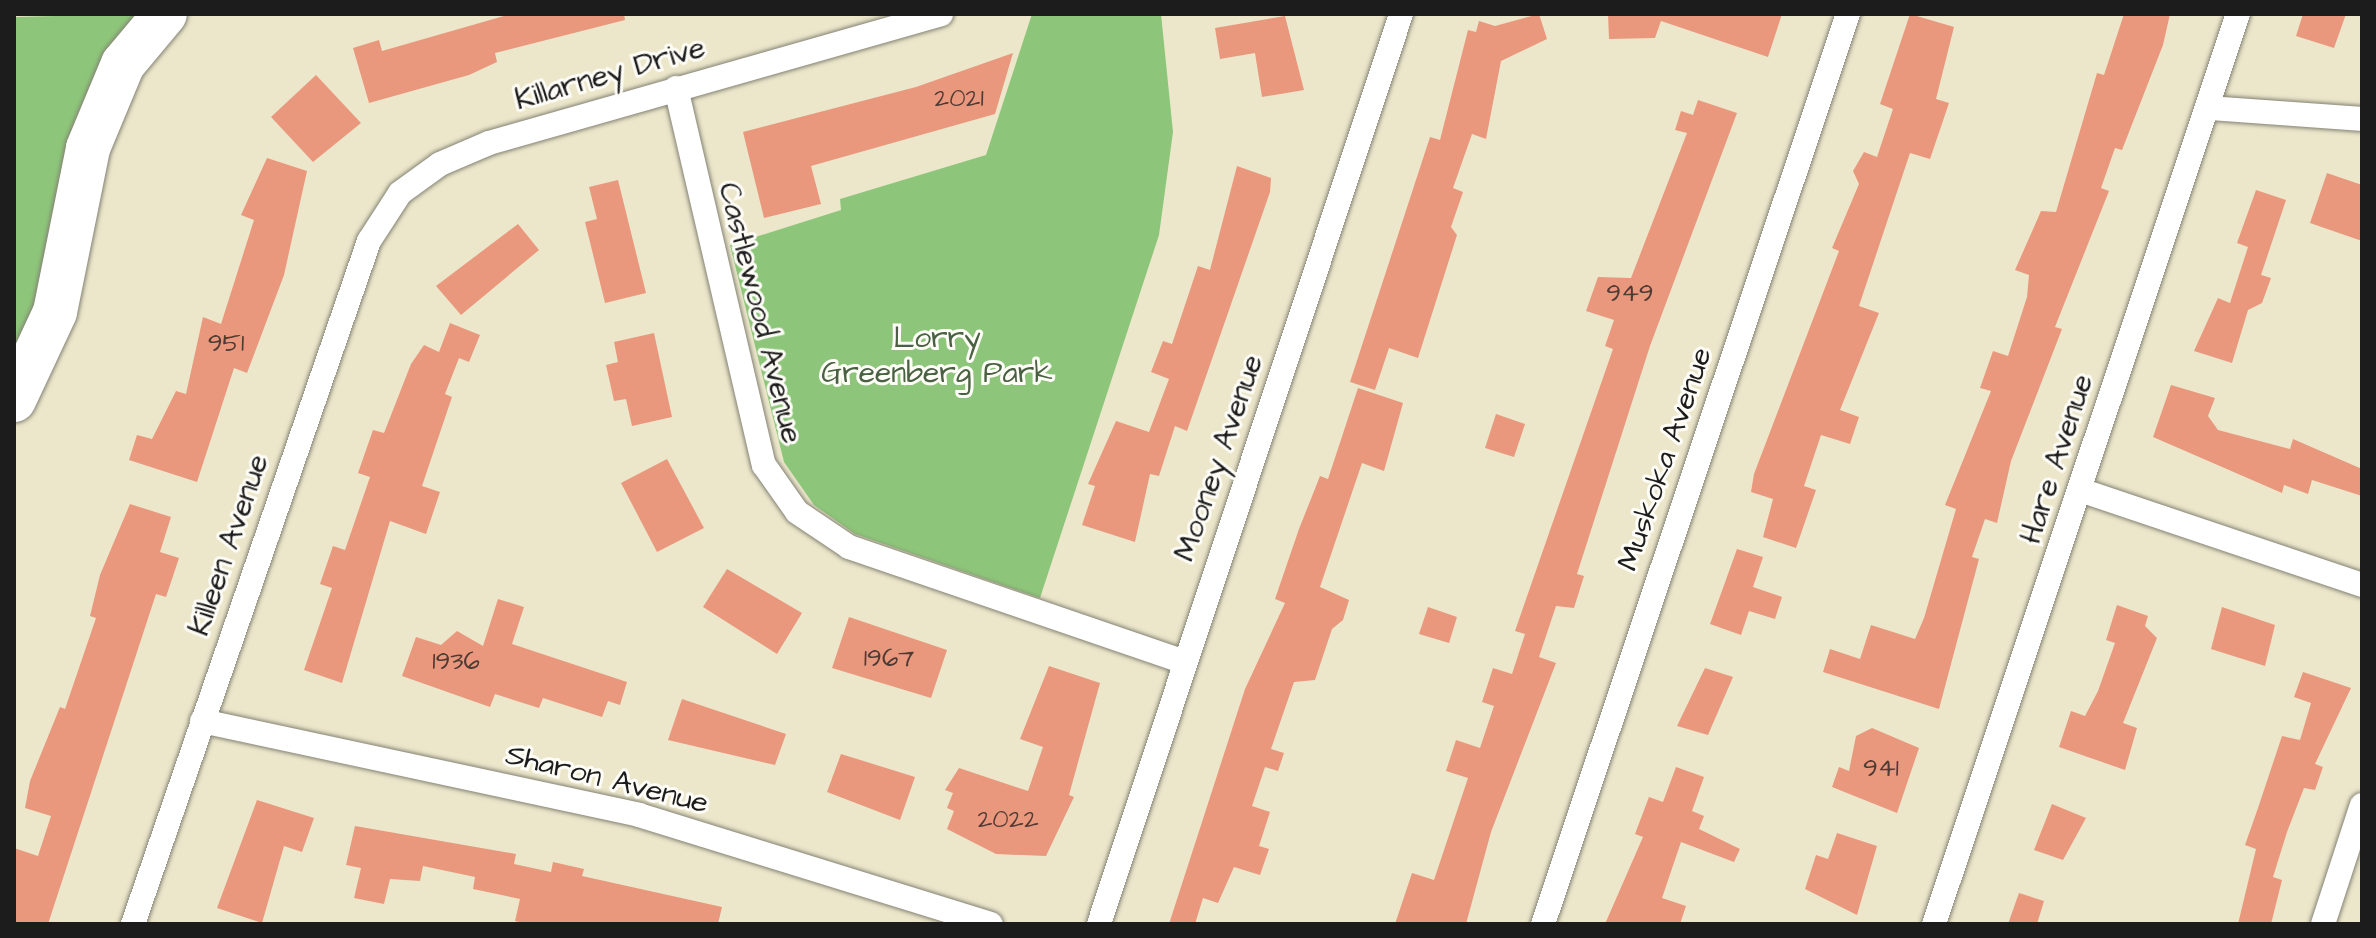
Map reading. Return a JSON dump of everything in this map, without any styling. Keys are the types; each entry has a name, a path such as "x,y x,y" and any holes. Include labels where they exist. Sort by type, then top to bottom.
{"highway":[{"path":"14,400 55,312 88,148 123,64 165,14"}],"street":[{"name":"Killarney Drive","path":"400,193 440,164 489,143 941,14"},
{"name":"Mooney Avenue","path":"1099,924 1401,14"},
{"name":"Muskoka Avenue","path":"1543,924 1848,14"},
{"name":"Hare Avenue","path":"1934,924 2238,14"},
{"name":"Castlewood Avenue","path":"676,88 764,465 797,512 849,547 1184,662"},
{"path":"2209,108 2362,119"},
{"name":"Killeen Avenue","path":"133,924 369,241 400,193"},
{"path":"2080,490 2362,585"},
{"name":"Sharon Avenue","path":"202,721 639,815 991,924"},
{"path":"2323,924 2362,805"}],"green space":[{"path":"137,14 49,276 14,380 14,17"},
{"name":"Lorry Greenberg Park","path":"1032,14 1161,14 1173,132 1159,235 1040,598 855,534 814,505 784,462 730,245 841,210 840,199 986,155"}],"building":[{"path":"511,14 624,14 625,20 495,53 497,62 469,75 369,103 353,48 379,40 382,51"},
{"path":"1539,14 1547,39 1501,61 1486,139 1472,134 1453,188 1463,192 1451,227 1457,235 1418,358 1389,348 1375,390 1350,382 1430,137 1440,140 1468,30 1476,32 1479,21 1495,26"},
{"path":"1608,14 1782,14 1768,57 1661,21 1655,38 1609,39"},
{"path":"1910,14 1954,27 1936,99 1949,103 1930,159 1910,153 1859,306 1879,313 1840,410 1859,417 1850,444 1821,435 1804,486 1816,490 1796,548 1763,537 1773,499 1751,492 1754,474 1839,251 1832,248 1859,184 1853,171 1864,152 1877,157 1893,109 1880,104"},
{"path":"2124,14 2170,14 2163,45 2122,150 2115,148 2101,188 2109,191 2055,327 2062,329 2011,461 1997,523 1985,519 1972,557 1979,559 1939,709 1823,672 1830,649 1860,659 1871,625 1915,639 1956,509 1945,505 1991,391 1980,388 1993,351 2008,356 2027,297 2029,275 2015,270 2041,211 2056,212 2097,73 2104,75"},
{"path":"2303,14 2346,14 2334,48 2296,36"},
{"path":"1285,16 1304,90 1262,97 1255,53 1220,59 1215,28"},
{"path":"1013,53 995,114 811,166 821,204 764,218 743,132 916,87"},
{"path":"316,75 361,123 313,162 271,117"},
{"path":"1698,100 1737,113 1650,346 1577,574 1584,576 1574,608 1556,606 1539,657 1556,663 1491,832 1466,924 1395,924 1412,873 1434,880 1468,778 1446,771 1456,740 1480,748 1494,706 1482,702 1493,668 1512,674 1525,634 1515,631 1613,349 1605,346 1614,320 1586,311 1598,277 1631,278 1687,133 1675,130 1681,111 1693,115"},
{"path":"267,158 307,171 284,275 247,373 234,368 197,482 129,460 137,435 152,439 176,391 186,394 203,317 221,324 254,220 241,215"},
{"path":"1237,166 1271,178 1270,192 1187,431 1175,426 1159,476 1150,474 1135,542 1082,525 1095,486 1088,484 1116,421 1149,432 1169,379 1151,372 1163,341 1172,344 1198,266 1210,270"},
{"path":"2327,173 2362,185 2362,241 2310,223"},
{"path":"618,180 646,293 605,303 585,222 597,219 589,187"},
{"path":"2256,190 2286,200 2261,275 2271,278 2262,303 2248,310 2232,363 2194,351 2218,298 2230,303 2248,247 2237,243"},
{"path":"518,224 539,250 461,315 436,286"},
{"path":"450,323 480,335 469,362 459,358 445,394 452,397 422,486 440,492 426,534 390,521 342,683 304,670 332,588 320,584 333,546 345,550 370,477 358,473 373,430 384,433 411,364 424,345 439,352"},
{"path":"654,333 672,417 632,426 626,399 614,401 606,365 618,362 614,342"},
{"path":"2171,385 2215,398 2208,416 2218,430 2290,449 2293,439 2362,469 2362,496 2312,480 2308,494 2284,485 2282,493 2153,437"},
{"path":"1358,388 1403,403 1384,471 1362,463 1320,587 1349,600 1343,620 1332,629 1315,680 1294,682 1271,749 1284,753 1278,771 1265,767 1252,806 1270,812 1259,846 1269,849 1260,875 1234,867 1218,903 1203,898 1195,924 1169,924 1245,689 1285,603 1275,599 1299,529 1320,476 1328,479"},
{"path":"1496,414 1525,424 1514,457 1485,448"},
{"path":"667,459 704,528 657,552 621,483"},
{"path":"130,504 171,517 160,552 179,558 166,597 156,594 48,924 14,924 14,848 38,856 51,816 25,808 30,781 60,707 65,709 96,618 90,616 100,575"},
{"path":"1737,549 1763,557 1753,587 1782,597 1775,619 1749,611 1741,635 1710,624"},
{"path":"727,569 802,613 777,654 703,607"},
{"path":"498,599 524,607 512,644 627,682 620,705 608,701 602,717 543,698 539,708 495,694 490,707 402,676 416,637 441,645 457,631 483,646"},
{"path":"2117,605 2148,616 2145,626 2157,638 2123,723 2137,728 2125,770 2059,747 2071,711 2085,716 2098,691 2115,643 2106,640"},
{"path":"1428,607 1457,617 1449,643 1419,634"},
{"path":"2222,607 2275,625 2265,666 2211,649"},
{"path":"849,617 947,650 931,698 832,668"},
{"path":"1049,666 1100,683 1069,795 1074,797 1046,856 996,854 947,829 954,811 947,808 953,793 945,790 959,768 1028,791 1043,747 1020,739"},
{"path":"1705,668 1733,677 1708,735 1677,726"},
{"path":"2303,672 2351,688 2315,764 2323,767 2315,790 2304,788 2287,832 2273,877 2282,880 2271,924 2238,924 2256,849 2245,845 2282,736 2300,740 2311,703 2294,697"},
{"path":"682,699 786,734 775,765 668,740"},
{"path":"1872,728 1919,748 1897,813 1832,787 1839,767 1849,771 1856,736"},
{"path":"841,754 915,777 900,820 827,792"},
{"path":"1676,767 1704,777 1692,811 1704,816 1699,829 1740,849 1734,862 1681,842 1662,898 1686,906 1680,924 1605,924 1643,837 1635,834 1649,797 1663,802"},
{"path":"257,800 314,818 302,852 284,846 262,923 217,908"},
{"path":"2052,804 2086,818 2063,860 2034,850"},
{"path":"355,826 516,854 514,864 551,872 553,862 584,869 582,876 722,907 718,924 527,924 515,921 520,899 473,889 475,877 423,866 420,881 390,879 384,904 354,898 361,868 346,865"},
{"path":"1837,833 1877,846 1857,915 1805,889 1816,855 1828,859"},
{"path":"2019,893 2044,901 2037,924 2008,924"}]}
